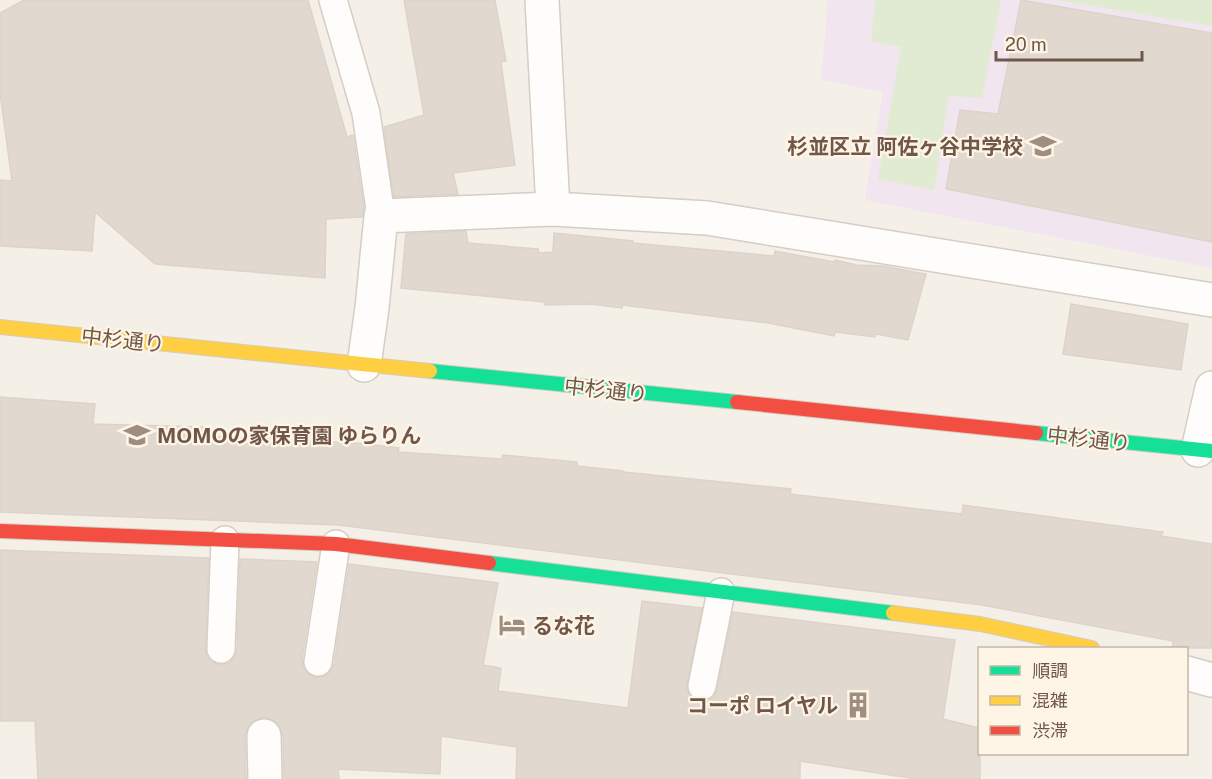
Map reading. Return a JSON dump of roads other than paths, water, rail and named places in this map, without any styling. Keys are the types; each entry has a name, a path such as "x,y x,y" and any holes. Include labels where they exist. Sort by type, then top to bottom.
{"main road":[{"name":"中杉通り","path":"0,327 1205,451"},
{"path":"0,531 336,544 980,624 1087,647"}],"street":[{"path":"542,0 553,209"},
{"path":"364,365 381,216 553,209 707,218 1212,300"},
{"path":"1205,451 1212,388"},
{"path":"1188,674 1212,680"},
{"path":"264,736 265,779"}],"lane":[{"path":"333,0 366,113 381,216"},
{"path":"221,649 225,540"},
{"path":"318,662 336,544"},
{"path":"702,686 721,592"}],"place":[{"name":"杉並区立 阿佐ヶ谷中学校","path":"1043,146"},
{"name":"MOMOの家保育園 ゆらりん","path":"137,435"},
{"name":"るな花","path":"512,625"},
{"name":"コーポ ロイヤル","path":"858,705"}]}
